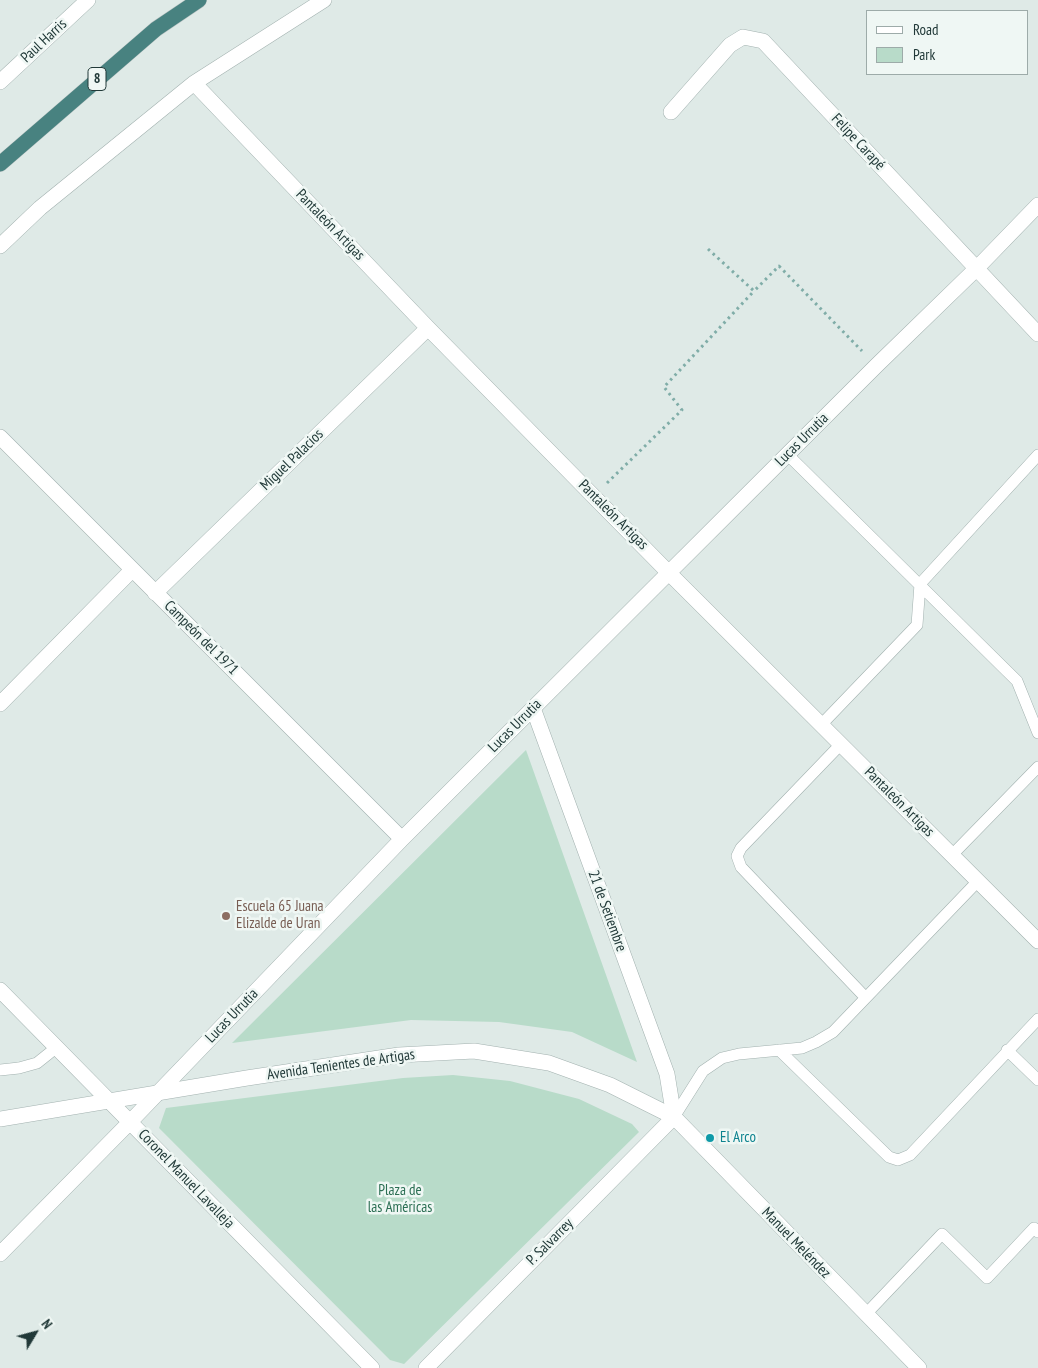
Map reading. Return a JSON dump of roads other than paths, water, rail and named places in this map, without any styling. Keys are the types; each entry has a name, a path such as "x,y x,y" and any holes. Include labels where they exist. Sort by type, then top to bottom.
{"highway":[{"name":"8","path":"0,164 156,29 199,0"}],"street":[{"name":"Paul Harris","path":"0,82 88,0"},
{"path":"0,246 40,208 194,83 324,0"},
{"name":"Felipe Carapé","path":"671,112 730,45 742,37 763,41 1038,334"},
{"name":"Pantaleón Artigas","path":"194,83 428,328 669,573 1038,941"},
{"name":"Lucas Urrutia","path":"0,1254 160,1092 402,839 877,365 976,269 1038,205"},
{"name":"Miguel Palacios","path":"155,593 428,328"},
{"name":"Campeón del 1971","path":"0,437 402,839"},
{"path":"0,704 132,570"},
{"name":"21 de Setiembre","path":"533,708 667,1074 674,1117"},
{"name":"Coronel Manuel Lavalleja","path":"0,990 58,1046 130,1122 372,1368"},
{"name":"Avenida Tenientes de Artigas","path":"0,1119 399,1055 474,1052 549,1063 610,1085 674,1117"},
{"name":"Manuel Meléndez","path":"674,1117 919,1368"},
{"name":"P. Salvarrey","path":"426,1368 674,1117"}],"lane":[{"path":"788,455 1017,680 1038,732"},
{"path":"821,724 916,624 920,584 1038,455"},
{"path":"841,744 741,848 737,856 740,867 865,997"},
{"path":"952,855 1038,767"},
{"path":"674,1117 703,1070 722,1058 739,1054 802,1048 833,1032 978,881"},
{"path":"779,1050 889,1157 898,1160 910,1155 1038,1019"},
{"path":"0,1070 19,1068 37,1063 58,1046"},
{"path":"1008,1050 1038,1080"},
{"path":"866,1314 942,1234 987,1278 1034,1228 1038,1232"}],"place":[{"name":"Escuela 65 Juana Elizalde de Uran","path":"226,916"},
{"name":"El Arco","path":"710,1138"}],"park label":[{"name":"Plaza de las Américas","path":"400,1200"}]}
